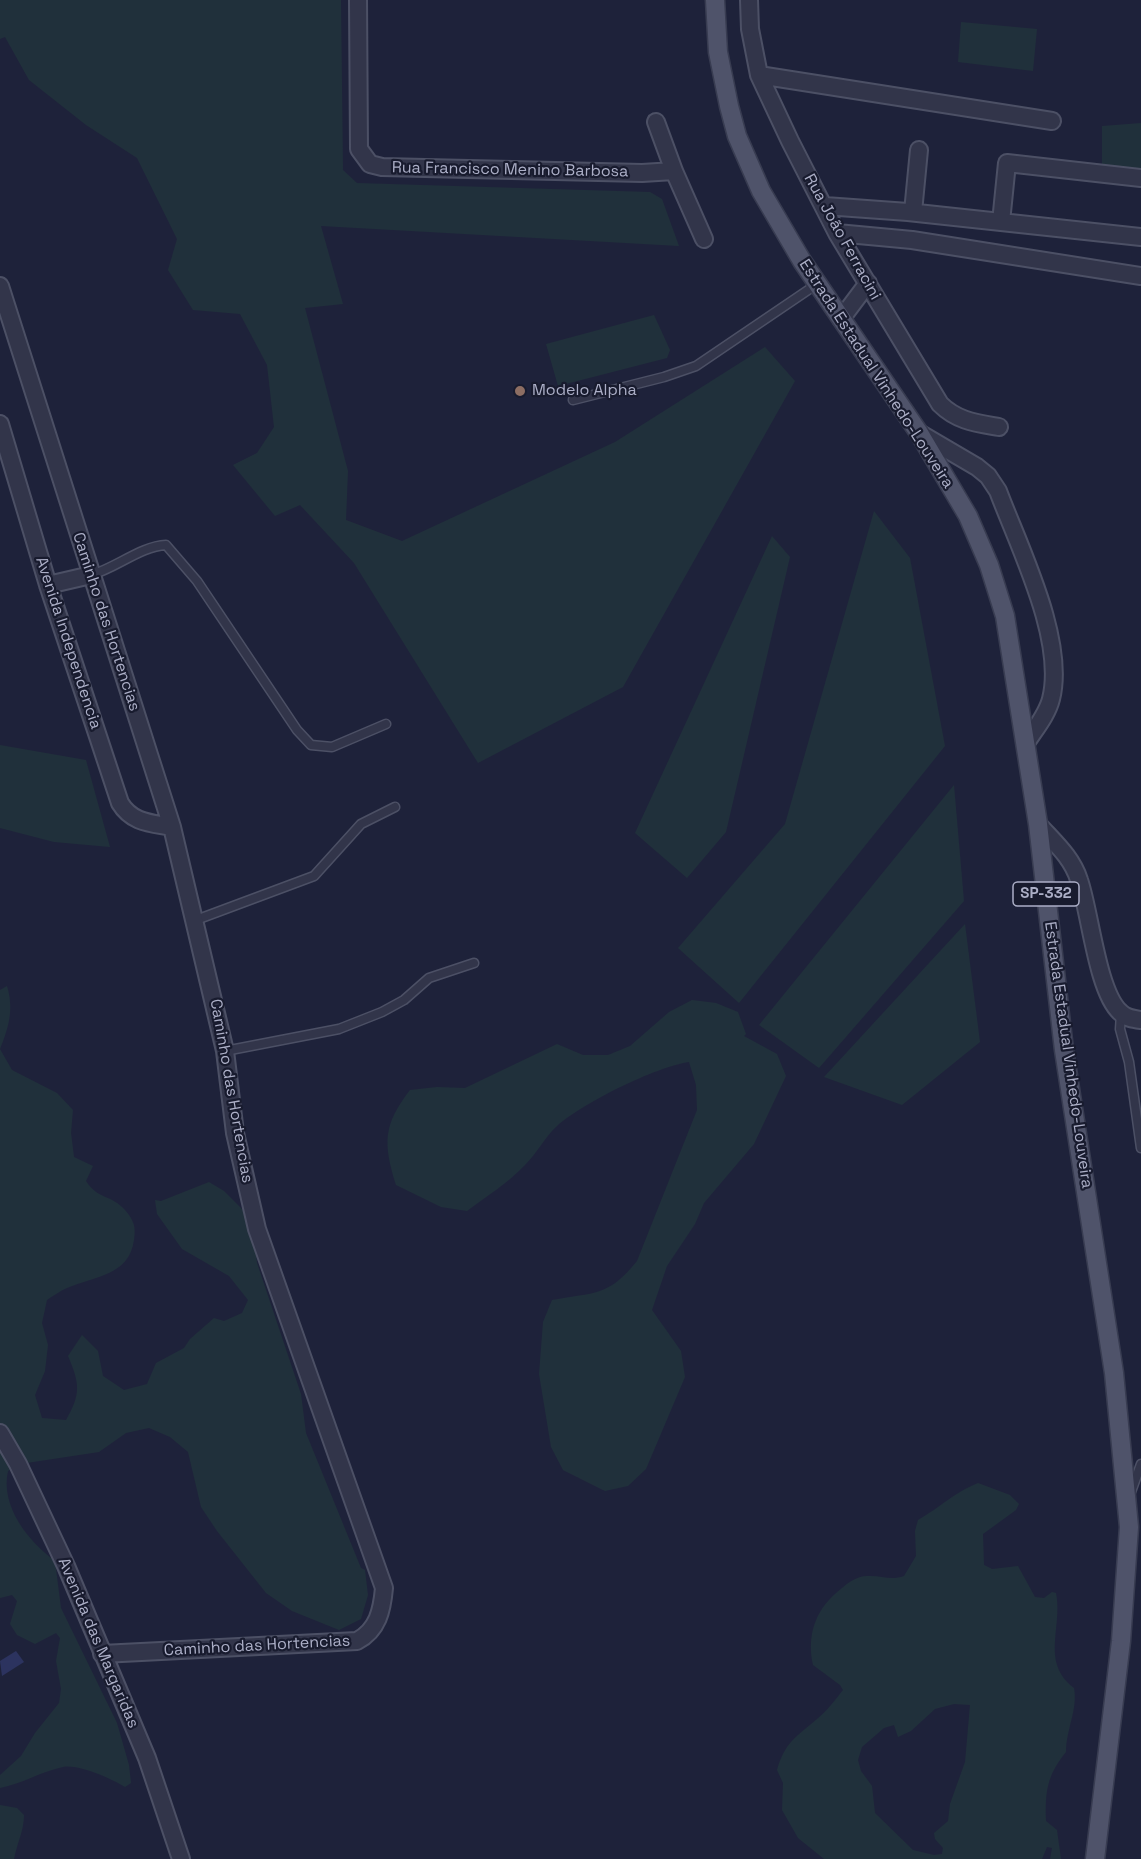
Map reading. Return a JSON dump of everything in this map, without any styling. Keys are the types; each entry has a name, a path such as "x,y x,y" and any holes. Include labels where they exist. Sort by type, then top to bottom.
{"main road":[{"name":"Estrada Estadual Vinhedo-Louveira","path":"715,0 723,80 737,136 761,191 817,284 919,433 968,516 999,591 1038,824 1064,1050 1114,1373 1129,1527 1121,1641 1095,1859"}],"street":[{"name":"Rua Francisco Menino Barbosa","path":"358,0 359,149 370,164 382,167 630,173 674,171"},
{"name":"Rua João Ferracini","path":"750,0 750,29 759,75 837,233 940,404 951,415 963,420 999,428"},
{"path":"759,75 1052,122"},
{"path":"656,122 674,171 704,239"},
{"path":"912,212 919,150"},
{"path":"1001,222 1007,163 1141,178"},
{"path":"825,207 912,212 1141,237"},
{"path":"837,233 900,239 1141,276"},
{"path":"841,319 867,283"},
{"name":"Caminho das Hortencias","path":"0,286 172,827 196,920 225,1051 235,1133 257,1229 379,1568 384,1588 380,1616 364,1637 357,1641 102,1654"},
{"name":"Avenida Independencia","path":"0,424 48,585 120,803 129,815 139,821 172,827"},
{"path":"919,433 988,476 998,491 1041,605 1053,658 1054,683 1046,712 1026,743"},
{"path":"48,585 91,575"},
{"path":"1038,824 1071,862 1080,880 1106,985 1114,1006 1130,1019 1141,1020"},
{"name":"Avenida das Margaridas","path":"0,1433 18,1464 66,1566 147,1758 181,1859"}],"lane":[{"path":"573,400 696,366 817,284"},
{"path":"91,575 109,570 156,545 166,545 197,581 297,730 311,745 332,747 386,724"},
{"path":"196,920 314,876 361,824 395,807"},
{"path":"225,1051 339,1029 390,1008 404,1000 429,978 474,963"},
{"path":"1121,1014 1120,1029 1129,1062 1141,1148"},
{"path":"1126,1503 1141,1464"}],"shaded area":[{"path":"0,0 341,0 343,170 357,183 650,192 662,199 679,246 321,226 343,304 305,308 348,471 346,520 402,541 615,442 765,347 795,381 623,687 478,763 354,563 300,505 275,516 233,465 257,453 274,427 267,365 240,314 193,310 168,270 177,239 137,158 86,125 29,80 5,37 0,39"},
{"path":"961,22 1037,29 1033,71 958,62"},
{"path":"1141,123 1141,169 1102,165 1102,126"},
{"path":"654,315 670,350 667,358 558,386 546,344"},
{"path":"874,511 910,558 945,746 739,1003 678,948 785,824"},
{"path":"772,536 790,557 726,832 687,878 635,833"},
{"path":"0,745 86,760 110,847 54,842 0,828"},
{"path":"954,785 964,901 819,1068 759,1025"},
{"path":"965,924 980,1042 902,1105 824,1077"},
{"path":"7,986 10,1018 0,1049 0,990"},
{"path":"692,1000 716,1003 738,1012 746,1034 744,1036 777,1054 786,1076 754,1144 704,1203 695,1224 667,1266 652,1310 681,1351 685,1377 646,1469 628,1486 605,1491 563,1470 551,1447 539,1374 543,1322 552,1300 590,1294 609,1287 627,1273 637,1261 697,1110 696,1085 689,1062 639,1078 601,1097 569,1117 553,1130 518,1172 467,1211 441,1207 396,1185 389,1157 388,1135 390,1124 410,1090 437,1087 465,1088 557,1044 583,1055 608,1055 630,1046 669,1012"},
{"path":"0,1049 12,1070 57,1093 73,1110 71,1133 74,1157 93,1166 86,1181 95,1191 120,1205 134,1224 131,1252 118,1268 67,1288 47,1300 42,1323 48,1345 45,1371 35,1395 42,1418 66,1420 71,1411 76,1396 77,1382 68,1356 82,1335 98,1351 103,1376 124,1390 147,1384 156,1363 184,1348 190,1339 214,1318 224,1321 242,1313 248,1300 229,1276 182,1249 157,1214 155,1200 161,1201 209,1182 224,1191 252,1219 257,1263 301,1394 306,1433 361,1568 365,1570 368,1595 361,1619 339,1630 292,1611 266,1593 201,1507 188,1452 170,1437 149,1428 126,1433 99,1452 20,1464 8,1471 8,1497 12,1510 26,1533 55,1561 61,1608 117,1723 129,1765 131,1783 125,1787 95,1773 63,1767 0,1788 0,1775 21,1756 35,1733 59,1703 61,1689 56,1661 60,1638 56,1633 35,1644 17,1635 10,1624 17,1601 12,1595 0,1598"},
{"path":"978,1483 1010,1495 1019,1504 1016,1510 983,1534 984,1565 992,1569 1018,1566 1035,1597 1044,1598 1052,1592 1056,1593 1055,1656 1064,1678 1074,1688 1075,1696 1066,1752 1051,1776 1046,1801 1046,1821 1057,1830 1061,1859 1050,1859 1052,1848 1047,1847 1042,1859 824,1859 798,1838 782,1810 783,1783 777,1770 792,1741 824,1712 843,1690 840,1685 813,1665 811,1642 816,1622 820,1612 833,1595 854,1580 867,1576 894,1578 904,1576 916,1556 915,1531 918,1520","holes":["954,1704 970,1705 965,1762 950,1804 948,1821 934,1833 935,1839 943,1848 942,1854 934,1855 913,1850 875,1813 872,1786 861,1771 858,1760 862,1747 884,1728 894,1725 898,1737 911,1731 935,1709"]},
{"path":"0,1805 17,1808 24,1815 14,1859 0,1859"}],"water":[{"path":"16,1651 24,1662 2,1676 0,1661"}],"place":[{"name":"Modelo Alpha","path":"520,391"}]}
